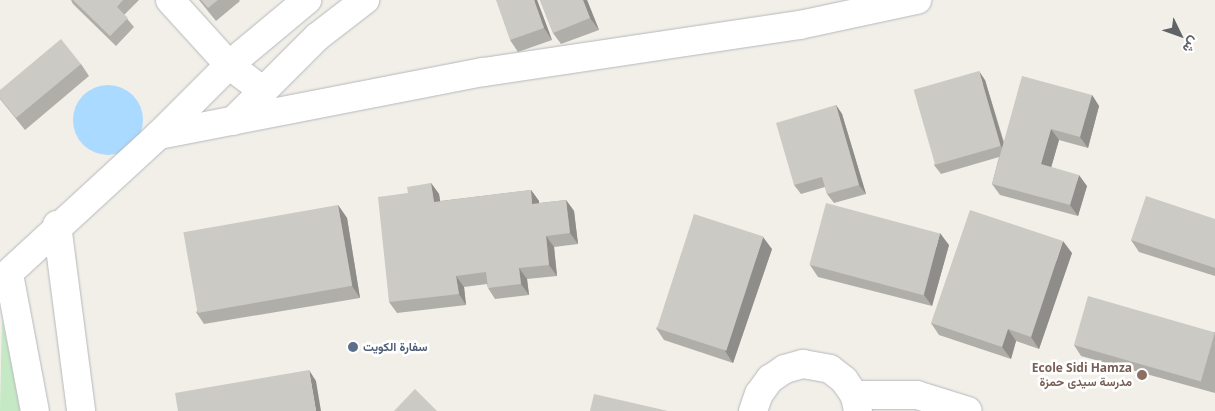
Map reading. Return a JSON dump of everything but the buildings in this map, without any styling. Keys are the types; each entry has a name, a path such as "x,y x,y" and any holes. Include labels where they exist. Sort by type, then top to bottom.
{"street":[{"path":"170,0 228,65 261,89"},
{"path":"35,411 5,277 57,225 159,135 228,65 307,0"},
{"path":"233,121 261,89 317,37 365,0"},
{"path":"159,135 484,72 800,25 917,0"},
{"path":"57,225 81,411"},
{"path":"754,411 759,394 770,378 785,368 803,364 830,369 844,380 856,403 917,395 968,411"}],"green space":[{"path":"2,319 21,411 0,411"}],"water":[{"path":"101,85 115,85 128,91 137,100 143,113 141,133 133,145 115,155 101,155 88,149 79,140 73,127 73,113 79,100 88,91"}],"place":[{"name":"سفارة الكويت","path":"353,347"},
{"name":"Ecole Sidi Hamza مدرسة سيدى حمزة","path":"1142,375"}]}
